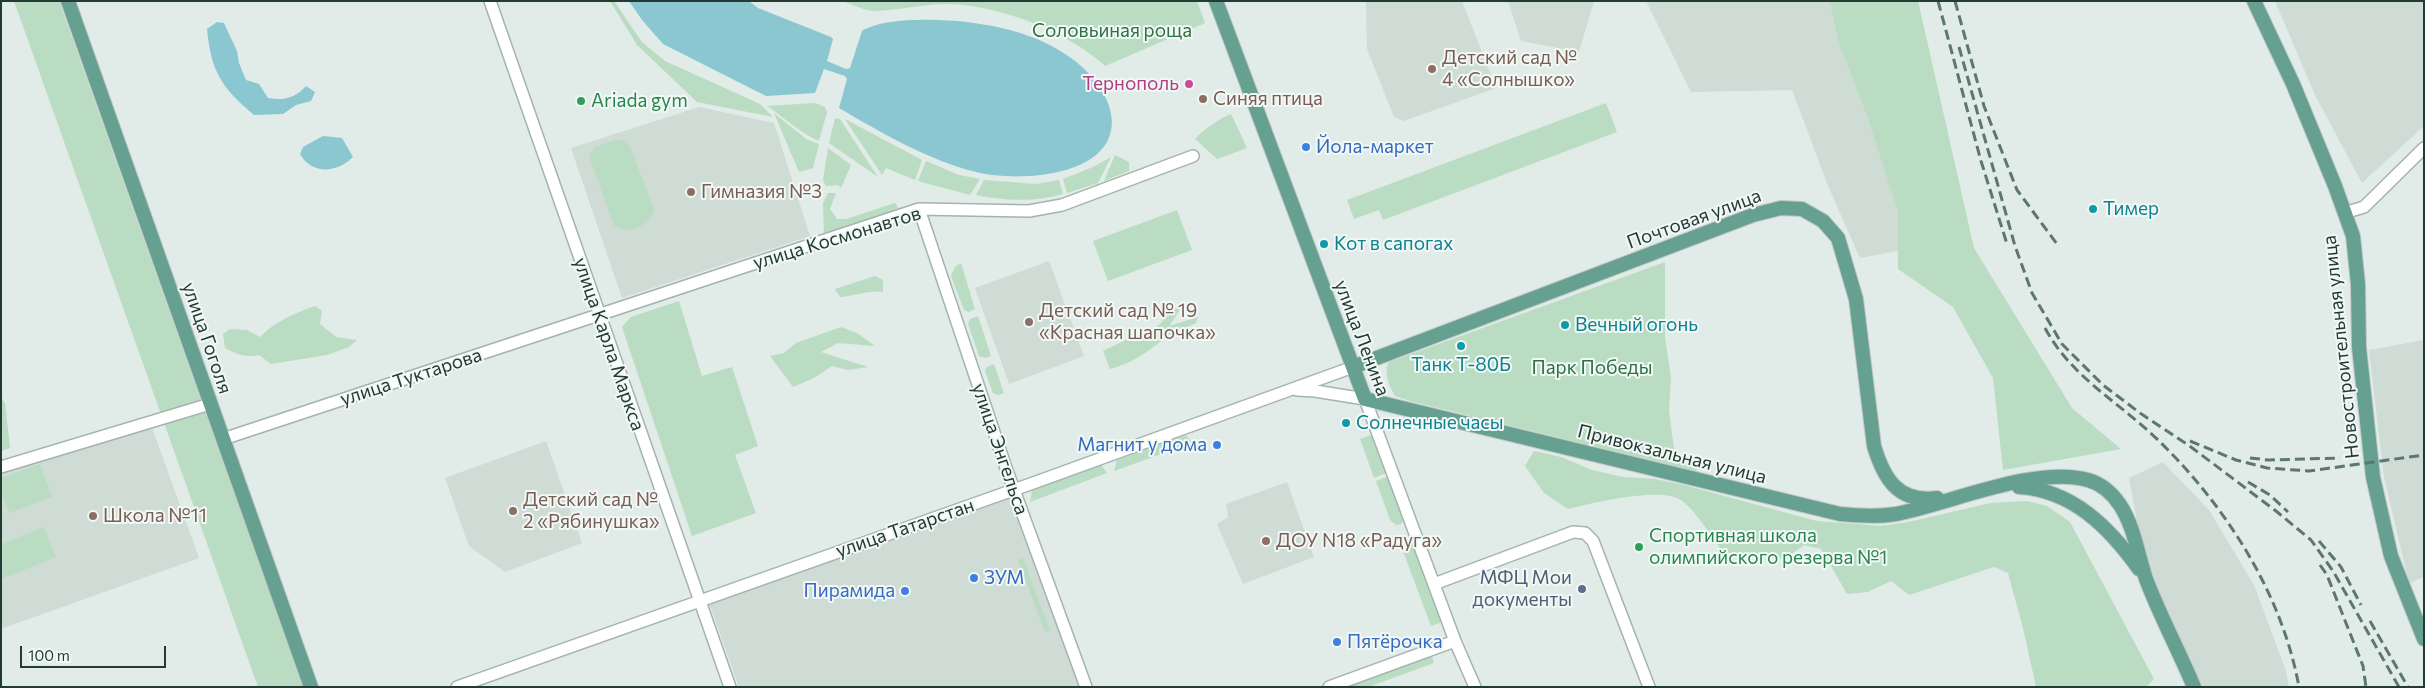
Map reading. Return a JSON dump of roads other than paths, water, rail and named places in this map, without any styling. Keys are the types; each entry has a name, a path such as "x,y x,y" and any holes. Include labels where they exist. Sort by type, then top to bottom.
{"main road":[{"name":"улица Ленина","path":"1216,1 1366,399"},
{"name":"Новостроительная улица","path":"2254,1 2293,84 2353,236 2358,284 2359,347 2371,462 2380,516 2391,556 2424,639"},
{"name":"улица Гоголя","path":"71,2 210,404 311,687"},
{"name":"Почтовая улица","path":"1353,367 1753,215 1781,208 1802,209 1823,221 1838,238 1849,269 1856,299 1874,446 1880,467 1893,486 1907,495 1927,499 1970,493"},
{"name":"Привокзальная улица","path":"1366,399 1840,514 1870,517 1898,513 1970,493"},
{"path":"1970,493 2052,478 2087,479 2110,492 2121,506 2129,523 2147,580 2194,687"},
{"path":"2000,486 2045,490 2065,498 2089,513 2125,549 2147,580"}],"street":[{"name":"улица Карла Маркса","path":"490,1 730,687"},
{"path":"2344,214 2364,207 2424,148"},
{"name":"улица Космонавтов","path":"599,315 919,209 1029,211 1091,196 1193,156"},
{"name":"улица Энгельса","path":"919,209 1014,490 1086,687"},
{"name":"улица Туктарова","path":"223,439 599,315"},
{"name":"улица Татарстан","path":"457,687 698,600 1014,490 1353,367"},
{"path":"1290,390 1315,391 1366,399"},
{"name":"улица Ленина","path":"1366,399 1455,641 1475,687"},
{"path":"1,467 210,404"},
{"path":"1434,584 1573,532 1585,533 1594,541 1649,687"},
{"path":"1329,687 1455,641"}],"water":[{"path":"629,1 749,1 758,8 831,37 833,39 827,61 846,69 850,68 862,31 884,23 913,20 955,21 1016,32 1040,40 1062,52 1081,66 1096,82 1106,99 1112,116 1111,133 1102,149 1087,161 1062,171 1041,175 1019,176 976,172 923,153 888,136 839,108 847,79 845,76 824,69 815,93 766,96 663,44 642,20"},
{"path":"217,22 224,23 237,51 239,63 246,80 259,84 268,98 274,99 284,99 293,96 306,86 315,92 311,101 296,105 283,114 254,115 226,87 215,68 207,29"},
{"path":"323,136 342,138 353,157 332,169 311,166 300,154 303,147"}],"railway":[{"path":"1938,1 1981,161 2007,244"},
{"path":"1955,1 1984,106 2017,190 2057,244"},
{"path":"1959,47 2015,246 2032,293 2062,344 2103,385 2140,413 2191,447 2311,540 2333,571 2399,687"},
{"path":"2045,328 2068,361 2082,375 2143,426 2183,465 2228,522 2265,585 2291,652 2299,687"},
{"path":"2190,441 2236,460 2267,468 2309,471 2424,455"},
{"path":"2250,458 2268,460 2340,458"},
{"path":"2248,482 2270,495 2288,512"},
{"path":"2319,541 2341,567 2361,605"},
{"path":"2320,565 2327,575 2363,666 2366,687"},
{"path":"2370,621 2408,687"}],"place":[{"name":"Детский сад № 4 «Солнышко»","path":"1432,69"},
{"name":"Тернополь","path":"1189,84"},
{"name":"Синяя птица","path":"1203,99"},
{"name":"Ariada gym","path":"581,101"},
{"name":"Йола-маркет","path":"1306,147"},
{"name":"Гимназия №3","path":"691,192"},
{"name":"Тимер","path":"2093,209"},
{"name":"Кот в сапогах","path":"1324,244"},
{"name":"Детский сад № 19 «Красная шапочка»","path":"1029,322"},
{"name":"Вечный огонь","path":"1565,325"},
{"name":"Танк Т-80Б","path":"1461,346"},
{"name":"Солнечные часы","path":"1346,423"},
{"name":"Магнит у дома","path":"1217,445"},
{"name":"Детский сад № 2 «Рябинушка»","path":"513,511"},
{"name":"Школа №11","path":"93,516"},
{"name":"ДОУ N18 «Радуга»","path":"1266,541"},
{"name":"Спортивная школа олимпийского резерва №1","path":"1639,547"},
{"name":"ЗУМ","path":"974,578"},
{"name":"МФЦ Мои документы","path":"1582,589"},
{"name":"Пирамида","path":"905,591"},
{"name":"Пятёрочка","path":"1337,642"}],"park label":[{"name":"Соловьиная роща","path":"1112,31"},
{"name":"Парк Победы","path":"1592,368"}]}
